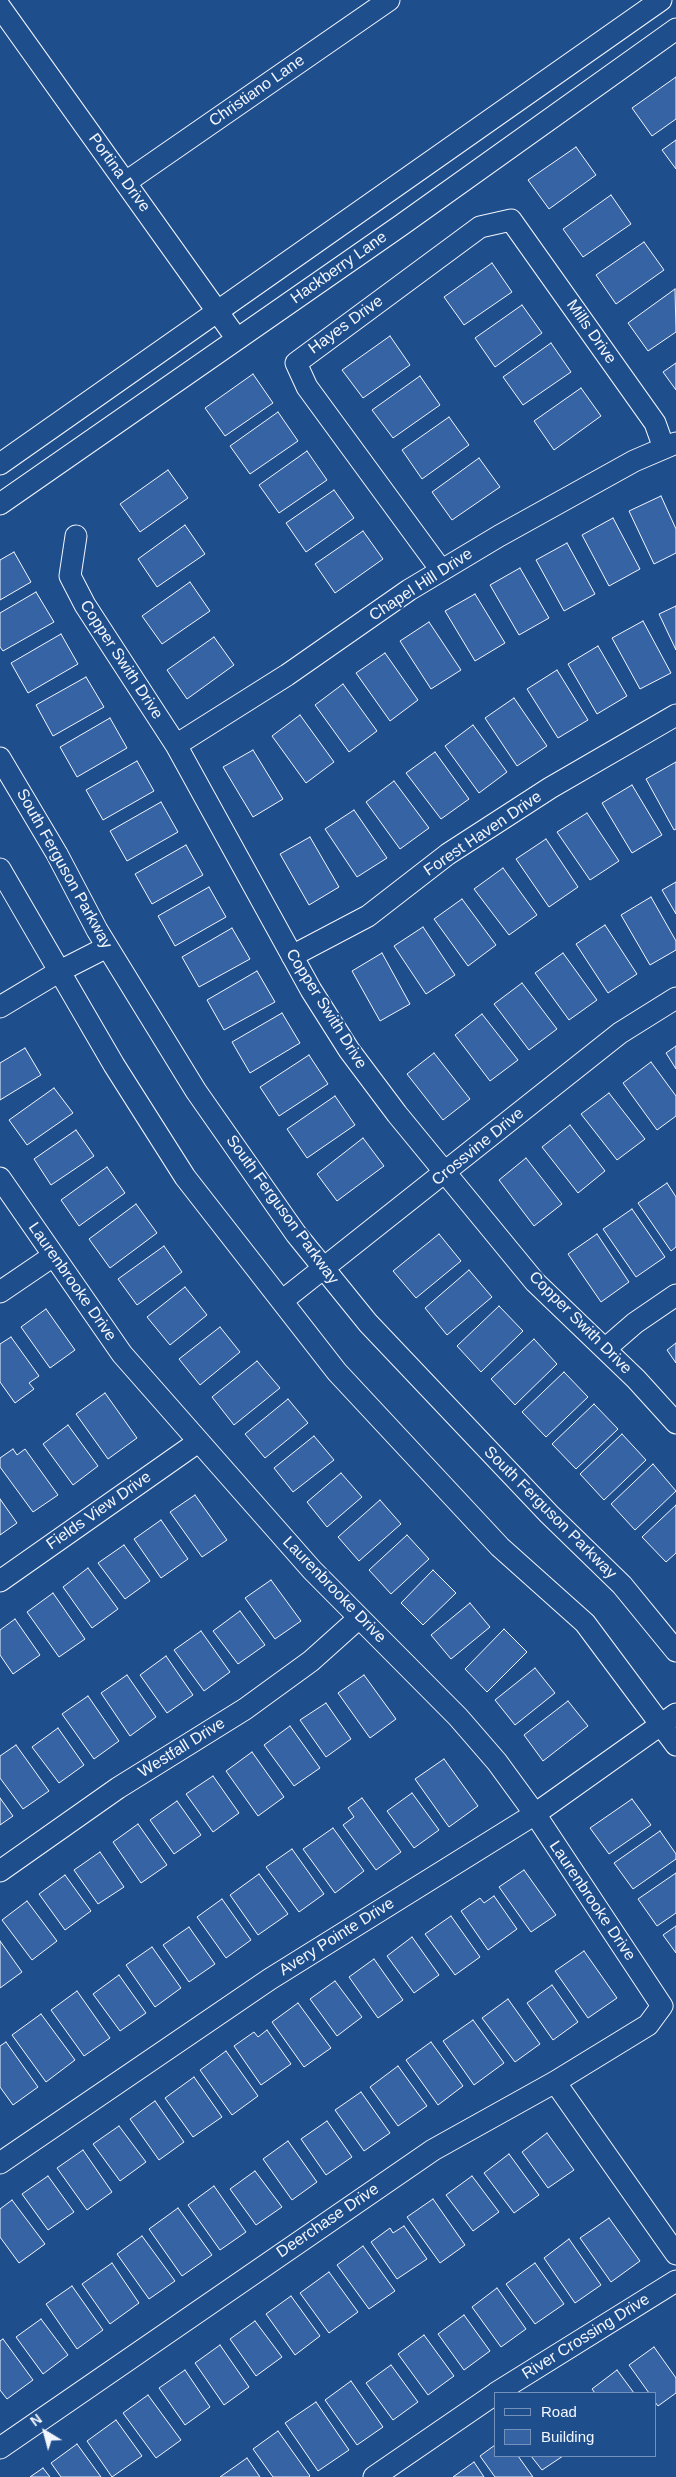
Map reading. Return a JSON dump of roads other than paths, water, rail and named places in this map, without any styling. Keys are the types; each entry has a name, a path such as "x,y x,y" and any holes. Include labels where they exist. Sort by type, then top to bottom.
{"street":[{"name":"Christiano Lane","path":"126,182 389,0"},
{"path":"0,464 145,364 217,310 660,0"},
{"name":"Portina Drive","path":"0,7 236,339"},
{"name":"Hackberry Lane","path":"0,504 400,226 676,29"},
{"name":"Mills Drive","path":"511,220 670,445"},
{"name":"Hayes Drive","path":"441,570 307,386 296,363 480,227 511,220"},
{"name":"Chapel Hill Drive","path":"176,745 287,675 409,590 441,570 634,461 670,445"},
{"name":"Copper Swith Drive","path":"76,536 70,576 85,605 176,745 292,956 349,1050 397,1114 447,1172 535,1282 636,1379 676,1423"},
{"name":"Forest Haven Drive","path":"292,956 368,916 448,854 550,788 676,715"},
{"name":"South Ferguson Parkway","path":"0,758 108,947 196,1091 296,1234 368,1323 548,1514 622,1585 676,1651"},
{"path":"0,869 114,1065 185,1177 337,1372 500,1547 585,1623 668,1719 676,1745"},
{"path":"0,1007 60,971 108,947"},
{"name":"Crossvine Drive","path":"282,1301 620,1033 676,998"},
{"name":"Laurenbrooke Drive","path":"0,1178 122,1354 312,1570 458,1717 497,1762 535,1814 662,2006"},
{"path":"0,1292 53,1256"},
{"path":"605,1349 635,1323 676,1295"},
{"name":"Fields View Drive","path":"0,1581 198,1442"},
{"name":"Westfall Drive","path":"0,1871 118,1788 245,1709 311,1661 360,1618"},
{"name":"Avery Pointe Drive","path":"0,2163 270,1979 535,1814 668,1719"},
{"name":"Deerchase Drive","path":"0,2448 433,2150 555,2082 648,2025 662,2006"},
{"path":"555,2082 676,2254"},
{"name":"River Crossing Drive","path":"498,2392 676,2281"},
{"name":"River Crossing Drive","path":"374,2477 493,2395"}]}
